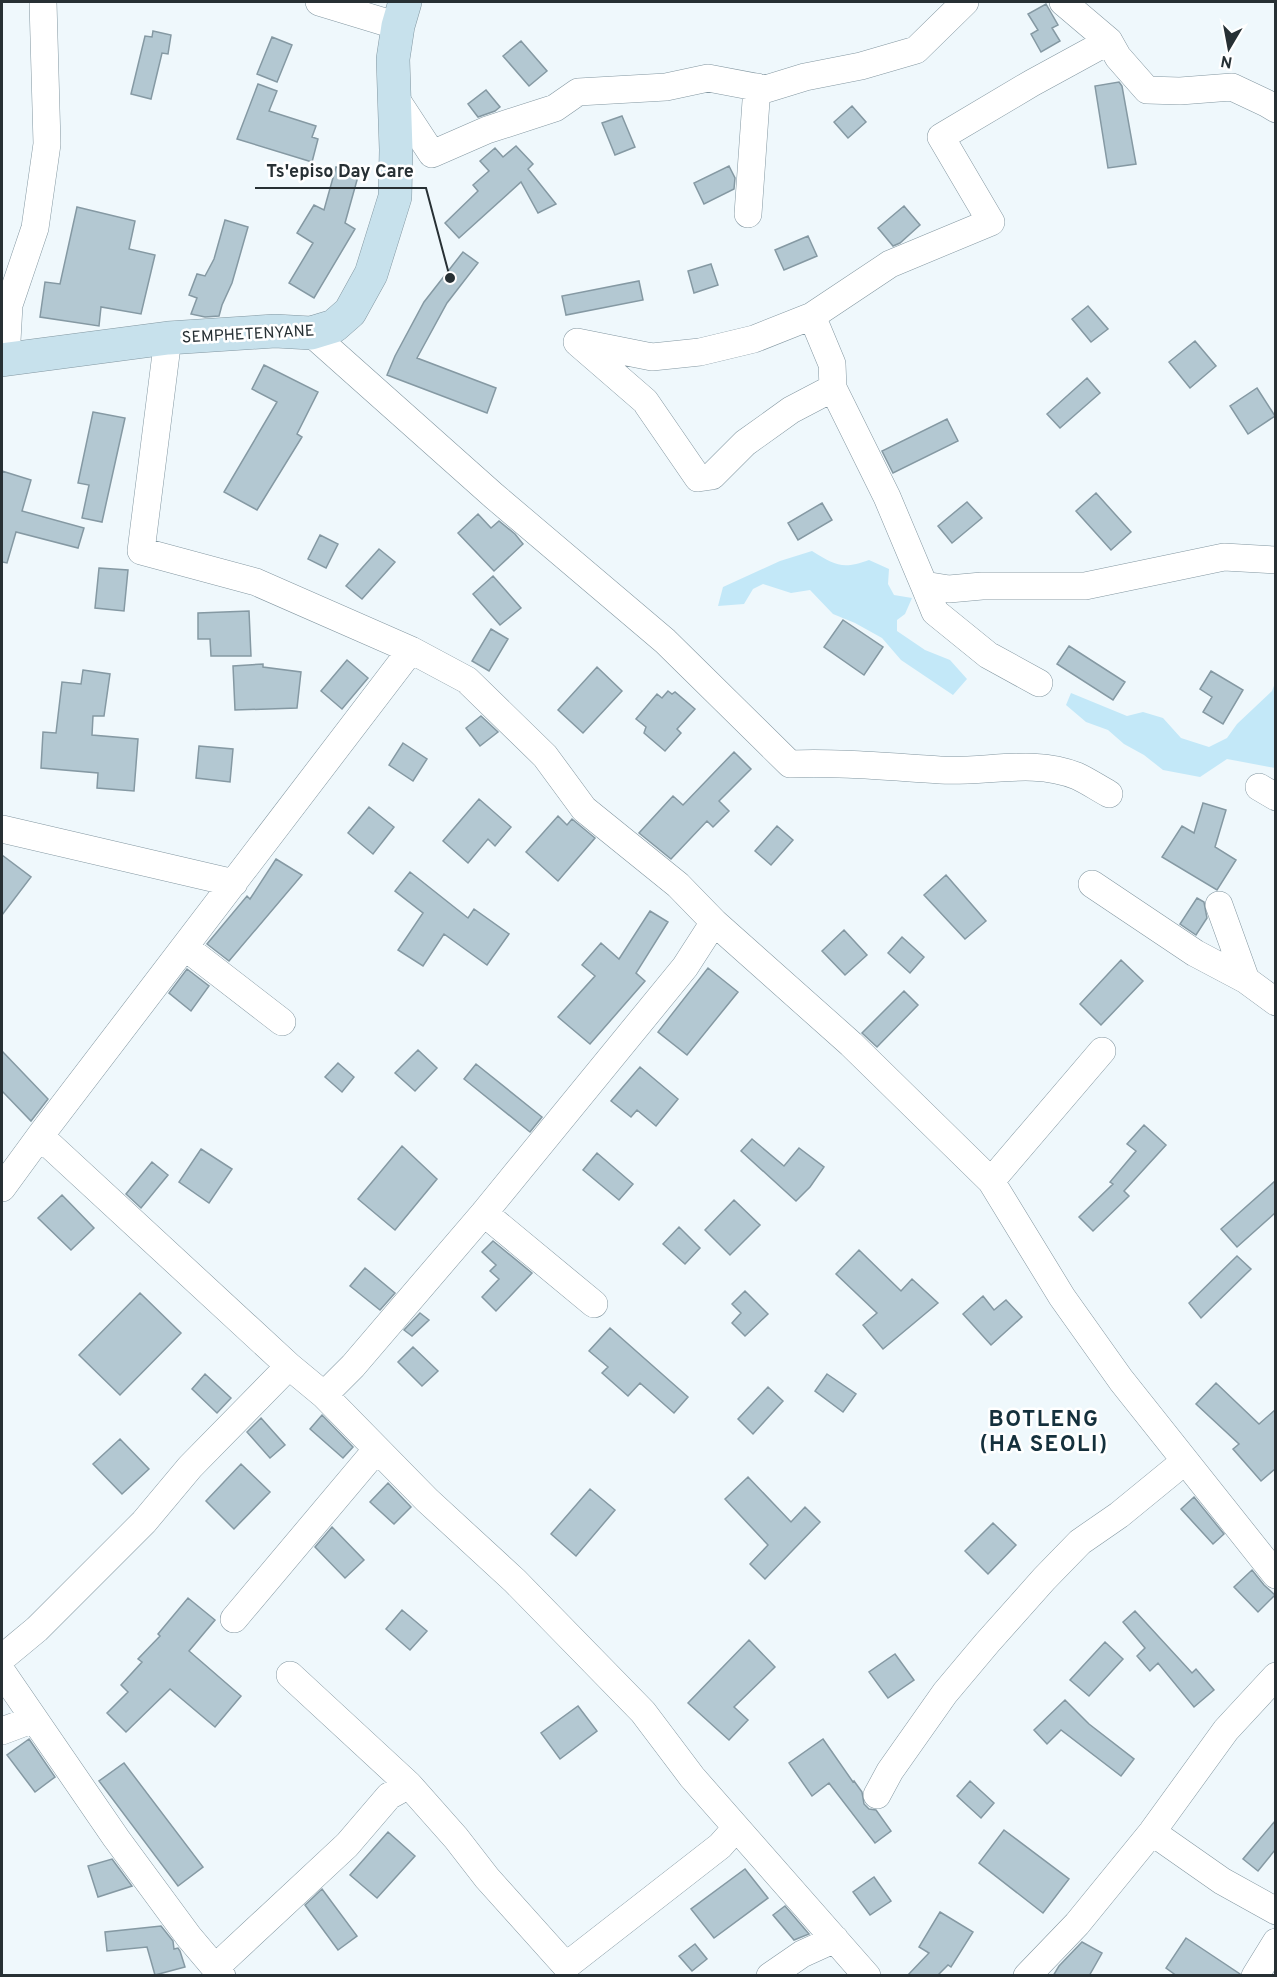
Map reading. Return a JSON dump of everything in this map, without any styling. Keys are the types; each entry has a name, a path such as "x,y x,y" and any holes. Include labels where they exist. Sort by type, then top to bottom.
{"main road":[{"name":"SEMPHETENYANE","path":"4,359 168,338 275,331 311,333 334,326 350,312 371,274 395,197 393,59 401,14"}],"street":[{"path":"4,359 9,305 35,228 47,144 43,2"},
{"path":"319,2 401,14"},
{"path":"394,96 432,154 487,130 555,108 578,92 666,87 708,78 766,89 805,77 861,66 916,50 965,2"},
{"path":"1063,2 1109,41 1118,57 1147,90 1180,91 1232,87 1275,109"},
{"path":"833,388 791,410 745,443 712,476 698,477 645,401 577,342 652,357 700,352 754,339 812,316 890,264 991,222 941,137 1109,41"},
{"path":"748,214 758,87"},
{"path":"812,316 832,364 833,388 887,497 935,612 988,655 1039,683"},
{"path":"311,333 494,496 665,641 790,764 840,764 944,770 1042,768 1076,776 1109,794"},
{"path":"168,338 141,551 256,582 411,650 467,680 545,756 584,809 678,885 714,922 852,1044 991,1181 1062,1297 1122,1380 1275,1575"},
{"path":"924,585 949,589 982,586 1085,586 1224,558 1275,560"},
{"path":"2,1188 411,650"},
{"path":"2,829 234,882"},
{"path":"1092,884 1195,952 1246,980 1275,1002"},
{"path":"1219,905 1246,980"},
{"path":"324,1395 353,1366 484,1214 685,967 714,922"},
{"path":"185,947 282,1022"},
{"path":"991,1181 1102,1051"},
{"path":"40,1136 289,1366 324,1395 427,1500 515,1581 643,1712 692,1778 867,1976"},
{"path":"484,1214 594,1304"},
{"path":"2,1658 37,1629 144,1522 190,1467 289,1366"},
{"path":"234,1619 377,1449"},
{"path":"877,1795 890,1771 945,1693 1044,1579 1080,1542 1119,1515 1185,1461"},
{"path":"2,1672 116,1838 189,1936 219,1971 347,1845 389,1796 409,1785"},
{"path":"290,1675 409,1785 456,1838 487,1878 566,1966 720,1846 736,1828"},
{"path":"1027,1976 1077,1924 1152,1832 1226,1730 1275,1676"},
{"path":"2,1731 34,1719"},
{"path":"1152,1832 1222,1881 1275,1911"},
{"path":"770,1976 802,1954 835,1939"},
{"path":"1255,1976 1275,1942"}],"shaded area":[{"path":"812,551 839,564 852,565 869,560 889,569 888,584 894,595 912,598 905,614 897,620 897,631 925,650 950,660 967,679 953,695 901,660 882,638 833,614 810,590 791,593 763,584 753,589 744,604 718,606 723,587 780,561"},
{"path":"1275,683 1275,768 1227,759 1200,777 1163,770 1144,755 1124,744 1108,730 1086,722 1066,705 1071,693 1127,716 1143,712 1163,718 1181,738 1209,747 1227,738 1237,724 1272,691"}],"building":[{"path":"1046,4 1058,25 1052,28 1060,41 1041,52 1031,34 1038,30 1028,14"},
{"path":"153,31 171,35 168,54 162,53 151,99 131,94 145,36 152,37"},
{"path":"272,37 292,45 277,82 257,74"},
{"path":"521,41 547,71 529,86 503,56"},
{"path":"1119,82 1122,86 1136,164 1108,168 1095,86"},
{"path":"258,84 277,91 269,111 316,126 312,137 318,139 312,162 237,139"},
{"path":"486,90 500,107 478,117 468,104"},
{"path":"852,106 866,122 848,138 834,122"},
{"path":"622,116 635,147 615,155 602,123"},
{"path":"516,146 533,164 528,169 556,204 538,213 521,182 459,238 445,223 478,191 473,185 489,171 480,161 495,148 503,157"},
{"path":"729,166 735,178 734,189 704,204 694,183"},
{"path":"336,167 359,173 345,223 355,229 314,298 289,283 313,243 297,233 314,205 324,210"},
{"path":"904,206 920,225 900,243 893,246 878,228"},
{"path":"77,207 135,221 129,249 155,255 141,314 101,307 99,326 40,317 45,282 60,284"},
{"path":"225,220 248,227 232,283 219,316 205,317 191,314 197,298 189,295 197,274 205,276 214,259"},
{"path":"808,236 817,256 784,270 775,250"},
{"path":"463,252 478,263 447,303 417,358 496,388 487,413 387,375 424,302"},
{"path":"711,264 718,285 694,293 688,271"},
{"path":"639,281 643,300 566,315 562,296"},
{"path":"1088,306 1108,329 1091,342 1072,319"},
{"path":"1195,341 1216,366 1190,388 1169,362"},
{"path":"264,365 318,392 297,434 302,437 257,510 224,492 277,402 252,389"},
{"path":"1087,378 1100,393 1060,428 1047,414"},
{"path":"1257,388 1275,416 1248,434 1230,406"},
{"path":"93,412 125,418 102,522 82,518 89,485 78,483"},
{"path":"947,419 958,441 893,473 882,451"},
{"path":"2,471 31,480 22,511 84,528 78,548 16,532 7,563 2,562"},
{"path":"1096,493 1131,532 1111,550 1076,511"},
{"path":"967,502 982,518 952,543 938,526"},
{"path":"822,503 832,520 798,540 788,523"},
{"path":"478,514 491,528 499,521 523,544 494,571 458,533"},
{"path":"320,535 338,544 326,568 308,559"},
{"path":"379,549 395,562 362,599 346,586"},
{"path":"99,568 128,570 124,611 95,608"},
{"path":"493,576 521,608 500,625 473,594"},
{"path":"249,611 251,656 211,656 210,639 198,639 198,613"},
{"path":"843,620 883,647 864,675 824,647"},
{"path":"491,629 508,639 489,671 472,661"},
{"path":"1069,646 1125,682 1113,700 1057,664"},
{"path":"347,660 368,678 342,709 321,691"},
{"path":"263,664 263,667 301,672 297,708 235,710 233,666"},
{"path":"597,667 622,691 583,733 558,710"},
{"path":"83,670 110,674 104,716 93,716 92,735 138,739 134,791 97,788 98,773 41,768 43,732 56,733 62,682 81,684"},
{"path":"1211,671 1243,690 1223,724 1203,712 1212,697 1200,689"},
{"path":"668,691 672,694 675,692 695,709 677,729 681,733 665,751 644,733 646,727 636,719 657,694 662,698"},
{"path":"481,716 498,732 480,746 466,728"},
{"path":"403,743 427,759 413,781 389,765"},
{"path":"199,746 233,749 230,782 196,778"},
{"path":"734,752 751,769 719,801 729,811 713,827 707,821 671,859 639,833 673,796 683,805"},
{"path":"479,799 511,827 495,846 488,839 468,863 443,841"},
{"path":"1203,803 1226,810 1215,847 1236,860 1217,890 1162,857 1182,826 1194,833"},
{"path":"369,807 394,827 373,854 348,833"},
{"path":"558,816 567,825 572,819 595,838 558,881 526,852"},
{"path":"777,826 793,840 771,865 755,851"},
{"path":"2,855 31,877 2,915"},
{"path":"276,859 302,875 229,961 207,944 247,896 250,899"},
{"path":"410,872 468,918 474,909 509,934 487,965 444,934 423,966 398,950 423,913 395,891"},
{"path":"946,875 986,921 965,939 924,895"},
{"path":"1197,898 1204,902 1207,918 1196,935 1180,924"},
{"path":"650,911 668,922 636,973 645,981 590,1044 558,1017 595,976 582,965 601,943 619,959"},
{"path":"844,930 867,955 845,975 822,951"},
{"path":"902,937 924,957 910,973 888,953"},
{"path":"1121,960 1143,981 1101,1025 1080,1004"},
{"path":"708,968 738,992 687,1055 658,1032"},
{"path":"187,969 209,986 191,1011 169,993"},
{"path":"904,991 918,1005 877,1047 862,1033"},
{"path":"418,1050 437,1068 415,1091 395,1073"},
{"path":"2,1051 48,1099 31,1121 2,1091"},
{"path":"338,1063 354,1077 342,1092 325,1077"},
{"path":"476,1064 542,1117 530,1132 464,1079"},
{"path":"640,1067 678,1099 656,1126 637,1110 631,1117 611,1101"},
{"path":"1144,1125 1166,1145 1124,1191 1129,1196 1093,1231 1079,1217 1113,1184 1110,1182 1136,1151 1127,1144"},
{"path":"752,1139 784,1166 799,1148 824,1167 810,1187 796,1201 741,1151"},
{"path":"402,1146 437,1179 395,1230 358,1199"},
{"path":"201,1149 232,1169 209,1203 179,1182"},
{"path":"597,1153 633,1184 619,1200 583,1170"},
{"path":"152,1162 168,1175 141,1208 126,1194"},
{"path":"1275,1181 1275,1213 1237,1247 1221,1229"},
{"path":"62,1195 94,1228 71,1250 38,1218"},
{"path":"734,1200 760,1225 730,1255 705,1230"},
{"path":"679,1227 700,1248 685,1264 663,1244"},
{"path":"493,1241 532,1273 496,1311 482,1297 499,1279 490,1271 496,1265 482,1252"},
{"path":"859,1250 901,1291 912,1279 938,1303 883,1349 863,1325 877,1313 836,1274"},
{"path":"1237,1256 1251,1269 1201,1318 1189,1303"},
{"path":"365,1268 395,1293 380,1310 350,1286"},
{"path":"745,1291 768,1314 745,1336 732,1323 741,1313 732,1304"},
{"path":"140,1293 181,1333 120,1395 79,1355"},
{"path":"983,1296 994,1310 1006,1300 1022,1317 991,1345 963,1314"},
{"path":"420,1313 429,1320 412,1336 404,1330"},
{"path":"610,1328 688,1397 674,1413 640,1383 628,1396 602,1373 608,1367 589,1351"},
{"path":"413,1347 438,1371 422,1386 398,1362"},
{"path":"205,1374 231,1398 217,1413 192,1389"},
{"path":"827,1374 856,1394 843,1412 815,1391"},
{"path":"1216,1383 1259,1424 1275,1410 1275,1469 1261,1481 1233,1449 1239,1444 1196,1404"},
{"path":"768,1387 783,1401 753,1434 738,1419"},
{"path":"322,1415 353,1447 343,1458 310,1429"},
{"path":"261,1418 285,1445 270,1458 247,1432"},
{"path":"120,1439 149,1469 122,1494 93,1464"},
{"path":"241,1464 270,1492 234,1529 206,1501"},
{"path":"748,1477 791,1522 805,1507 820,1522 765,1579 750,1564 768,1545 725,1499"},
{"path":"388,1483 411,1507 394,1524 370,1502"},
{"path":"590,1489 615,1510 576,1556 551,1534"},
{"path":"1194,1497 1224,1534 1213,1544 1181,1509"},
{"path":"993,1523 1016,1545 988,1574 965,1551"},
{"path":"332,1527 364,1560 345,1578 315,1547"},
{"path":"1252,1570 1275,1595 1258,1612 1234,1587"},
{"path":"188,1598 215,1620 189,1651 241,1696 215,1727 170,1689 126,1732 107,1713 128,1692 121,1685 142,1662 138,1659 160,1636 158,1634"},
{"path":"402,1610 427,1631 410,1650 386,1629"},
{"path":"1135,1611 1192,1673 1196,1669 1214,1690 1194,1707 1158,1663 1150,1671 1137,1656 1145,1648 1123,1622"},
{"path":"749,1640 775,1667 734,1707 748,1720 729,1740 688,1703"},
{"path":"1105,1642 1123,1659 1089,1696 1070,1680"},
{"path":"895,1654 914,1680 888,1698 869,1672"},
{"path":"1065,1700 1089,1724 1134,1759 1121,1776 1061,1730 1047,1744 1034,1730"},
{"path":"578,1706 597,1731 560,1759 541,1733"},
{"path":"29,1739 55,1777 35,1792 7,1755"},
{"path":"823,1739 862,1792 864,1804 869,1809 876,1810 891,1831 875,1843 829,1783 812,1796 789,1763"},
{"path":"124,1763 203,1867 178,1886 99,1781"},
{"path":"970,1781 994,1803 981,1818 957,1796"},
{"path":"1275,1821 1275,1850 1258,1871 1243,1859"},
{"path":"1004,1830 1069,1879 1043,1913 979,1863"},
{"path":"388,1832 415,1856 377,1898 350,1875"},
{"path":"112,1859 132,1886 98,1897 88,1866"},
{"path":"745,1869 768,1898 714,1938 691,1909"},
{"path":"874,1877 891,1901 870,1915 853,1892"},
{"path":"322,1889 357,1936 338,1950 305,1905"},
{"path":"785,1906 809,1934 794,1940 773,1915"},
{"path":"940,1912 973,1932 951,1967 948,1965 937,1976 907,1976 929,1953 919,1947"},
{"path":"161,1926 173,1941 174,1949 178,1948 180,1951 185,1967 155,1975 147,1947 107,1951 105,1932"},
{"path":"1186,1938 1240,1974 1239,1976 1177,1976 1166,1968"},
{"path":"1082,1942 1102,1953 1089,1976 1053,1976 1059,1966"},
{"path":"695,1944 707,1959 692,1971 679,1956"}],"place":[{"name":"Ts'episo Day Care","path":"450,278"}],"district":[{"name":"BOTLENG (HA SEOLI)","path":"1044,1430"}]}
